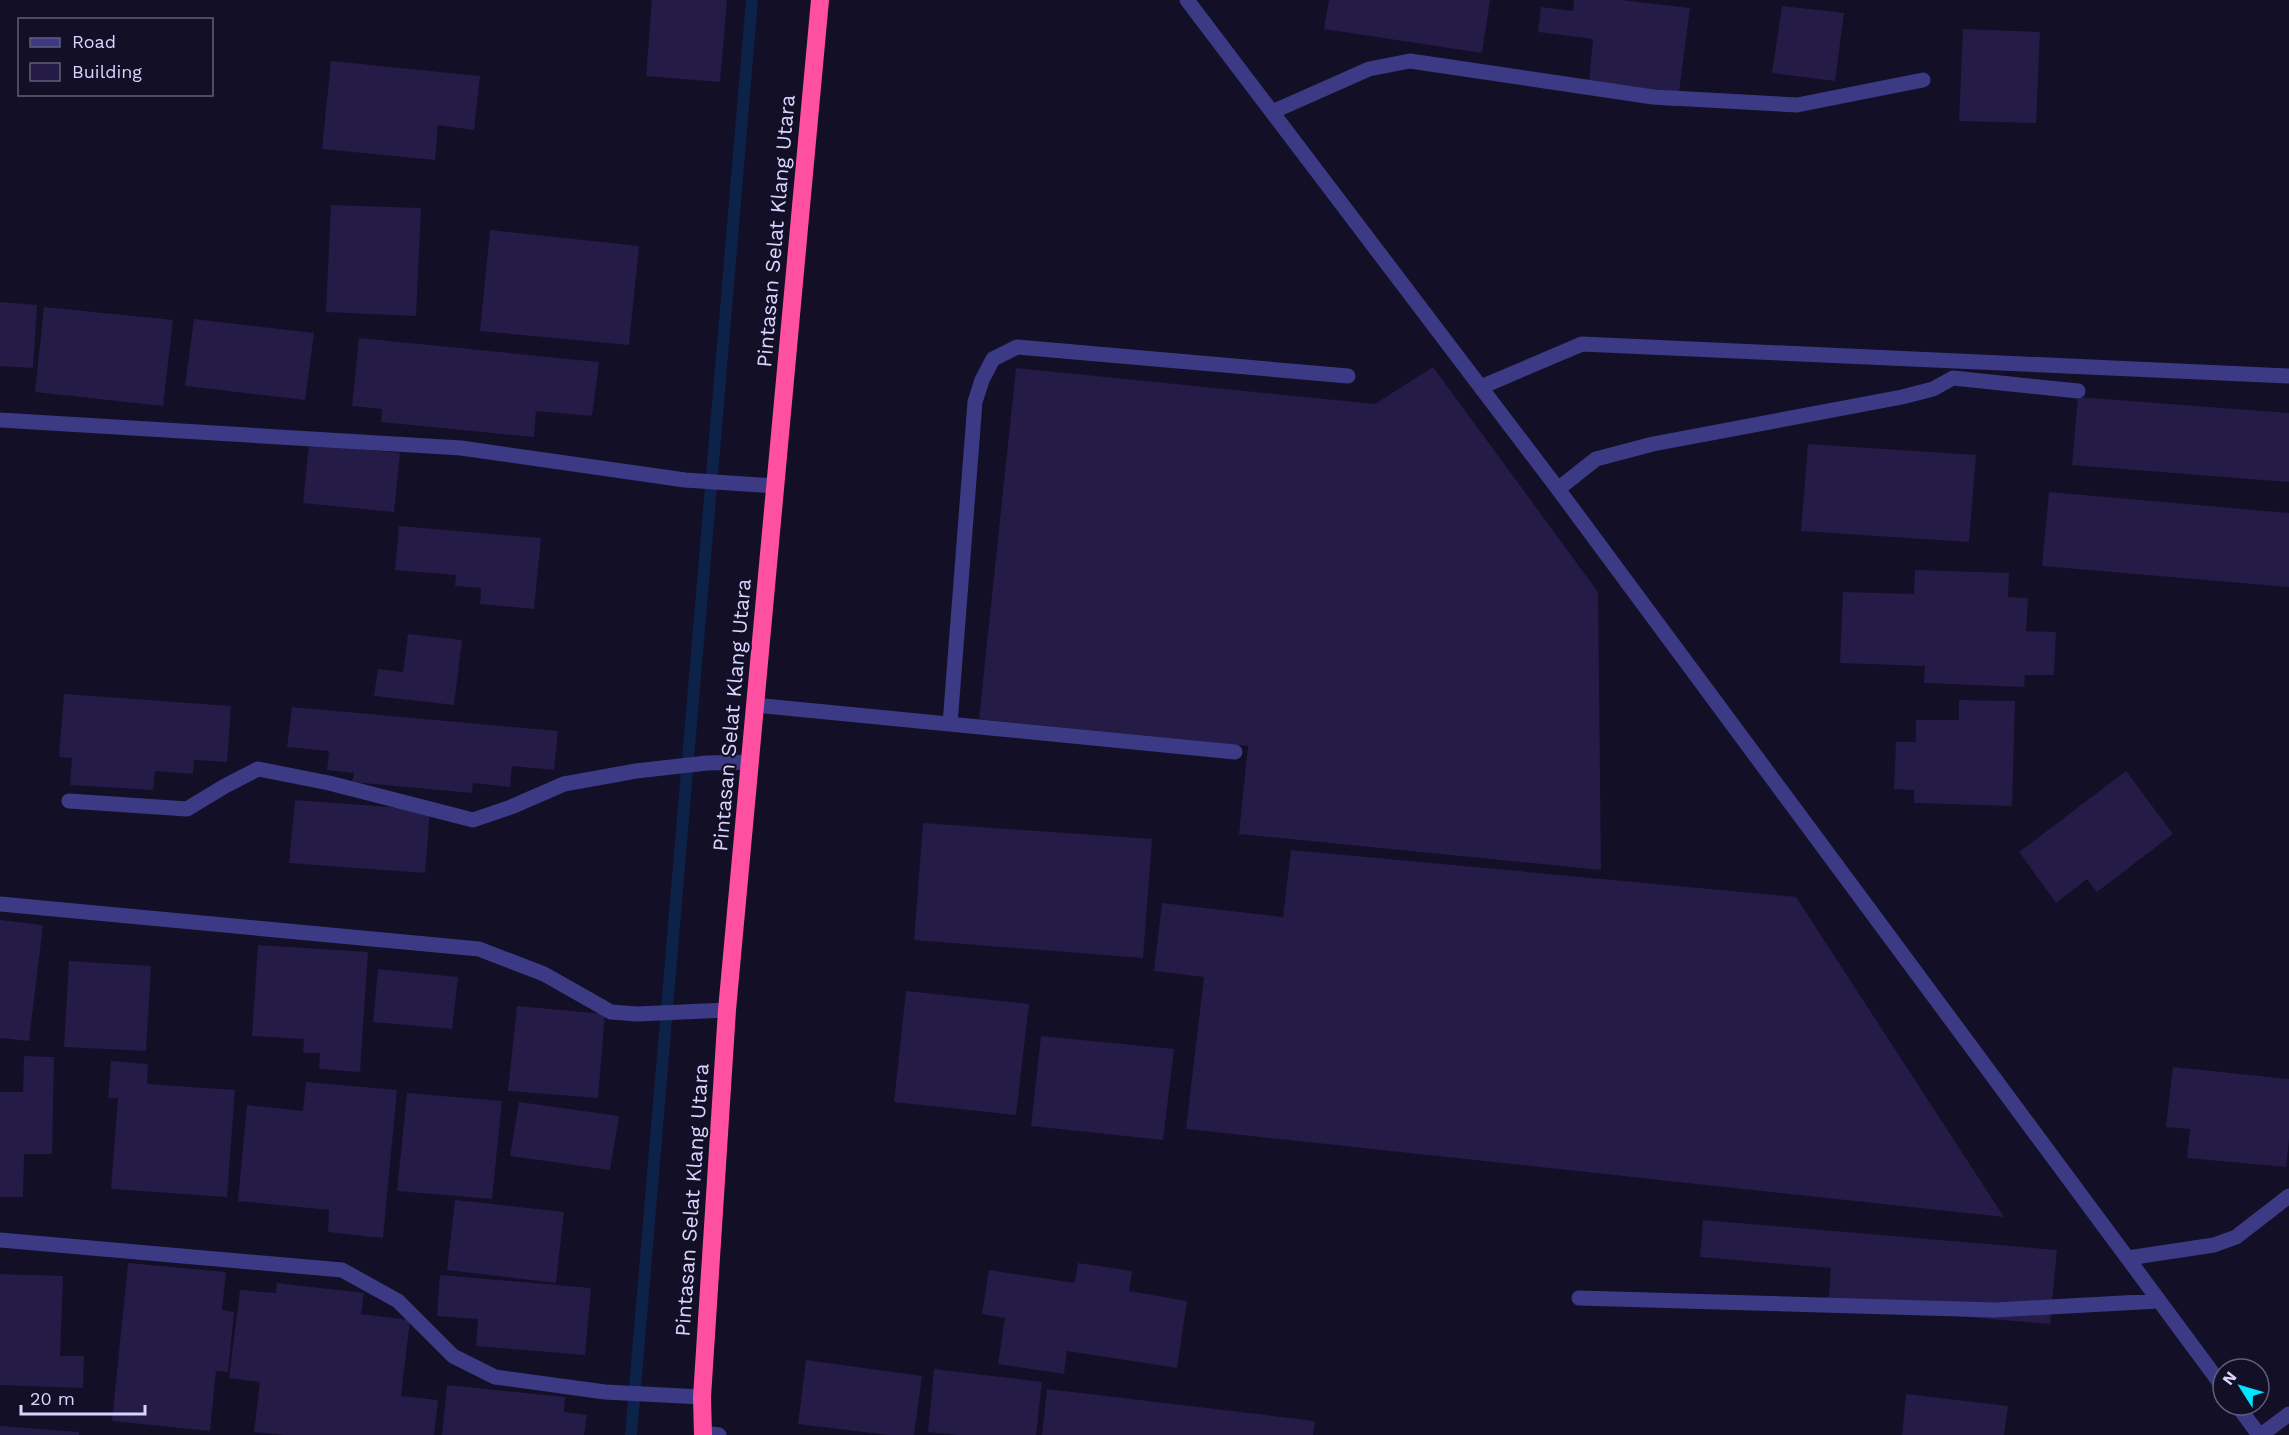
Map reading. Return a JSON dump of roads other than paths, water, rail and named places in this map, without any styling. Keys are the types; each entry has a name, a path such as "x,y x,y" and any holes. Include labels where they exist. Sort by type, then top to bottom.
{"highway":[{"name":"Pintasan Selat Klang Utara","path":"708,1434 702,1397 727,1010 820,0"}],"street":[{"path":"1187,0 1481,387 1564,485 2211,1371"},
{"path":"1272,112 1369,69 1410,61 1653,97 1797,105 1923,80"},
{"path":"1481,387 1582,344 2289,376"},
{"path":"950,724 975,402 982,380 993,359 1017,346 1348,376"},
{"path":"1564,485 1596,459 1653,444 1902,397 1933,389 1953,378 2078,391"},
{"path":"0,420 461,448 685,480 776,486"},
{"path":"755,705 1235,752"},
{"path":"69,801 187,809 258,769 329,783 473,820 511,807 564,784 636,771 707,763 751,762"},
{"path":"0,904 479,948 544,974 611,1012 638,1014 727,1010"},
{"path":"2128,1258 2214,1245 2236,1237 2289,1196"},
{"path":"0,1240 342,1270 398,1301 453,1356 495,1377 605,1392 702,1397"},
{"path":"1579,1298 1995,1310 2159,1301"},
{"path":"2246,1417 2260,1435 2289,1414"}],"waterway":[{"path":"631,1435 752,0"}]}
